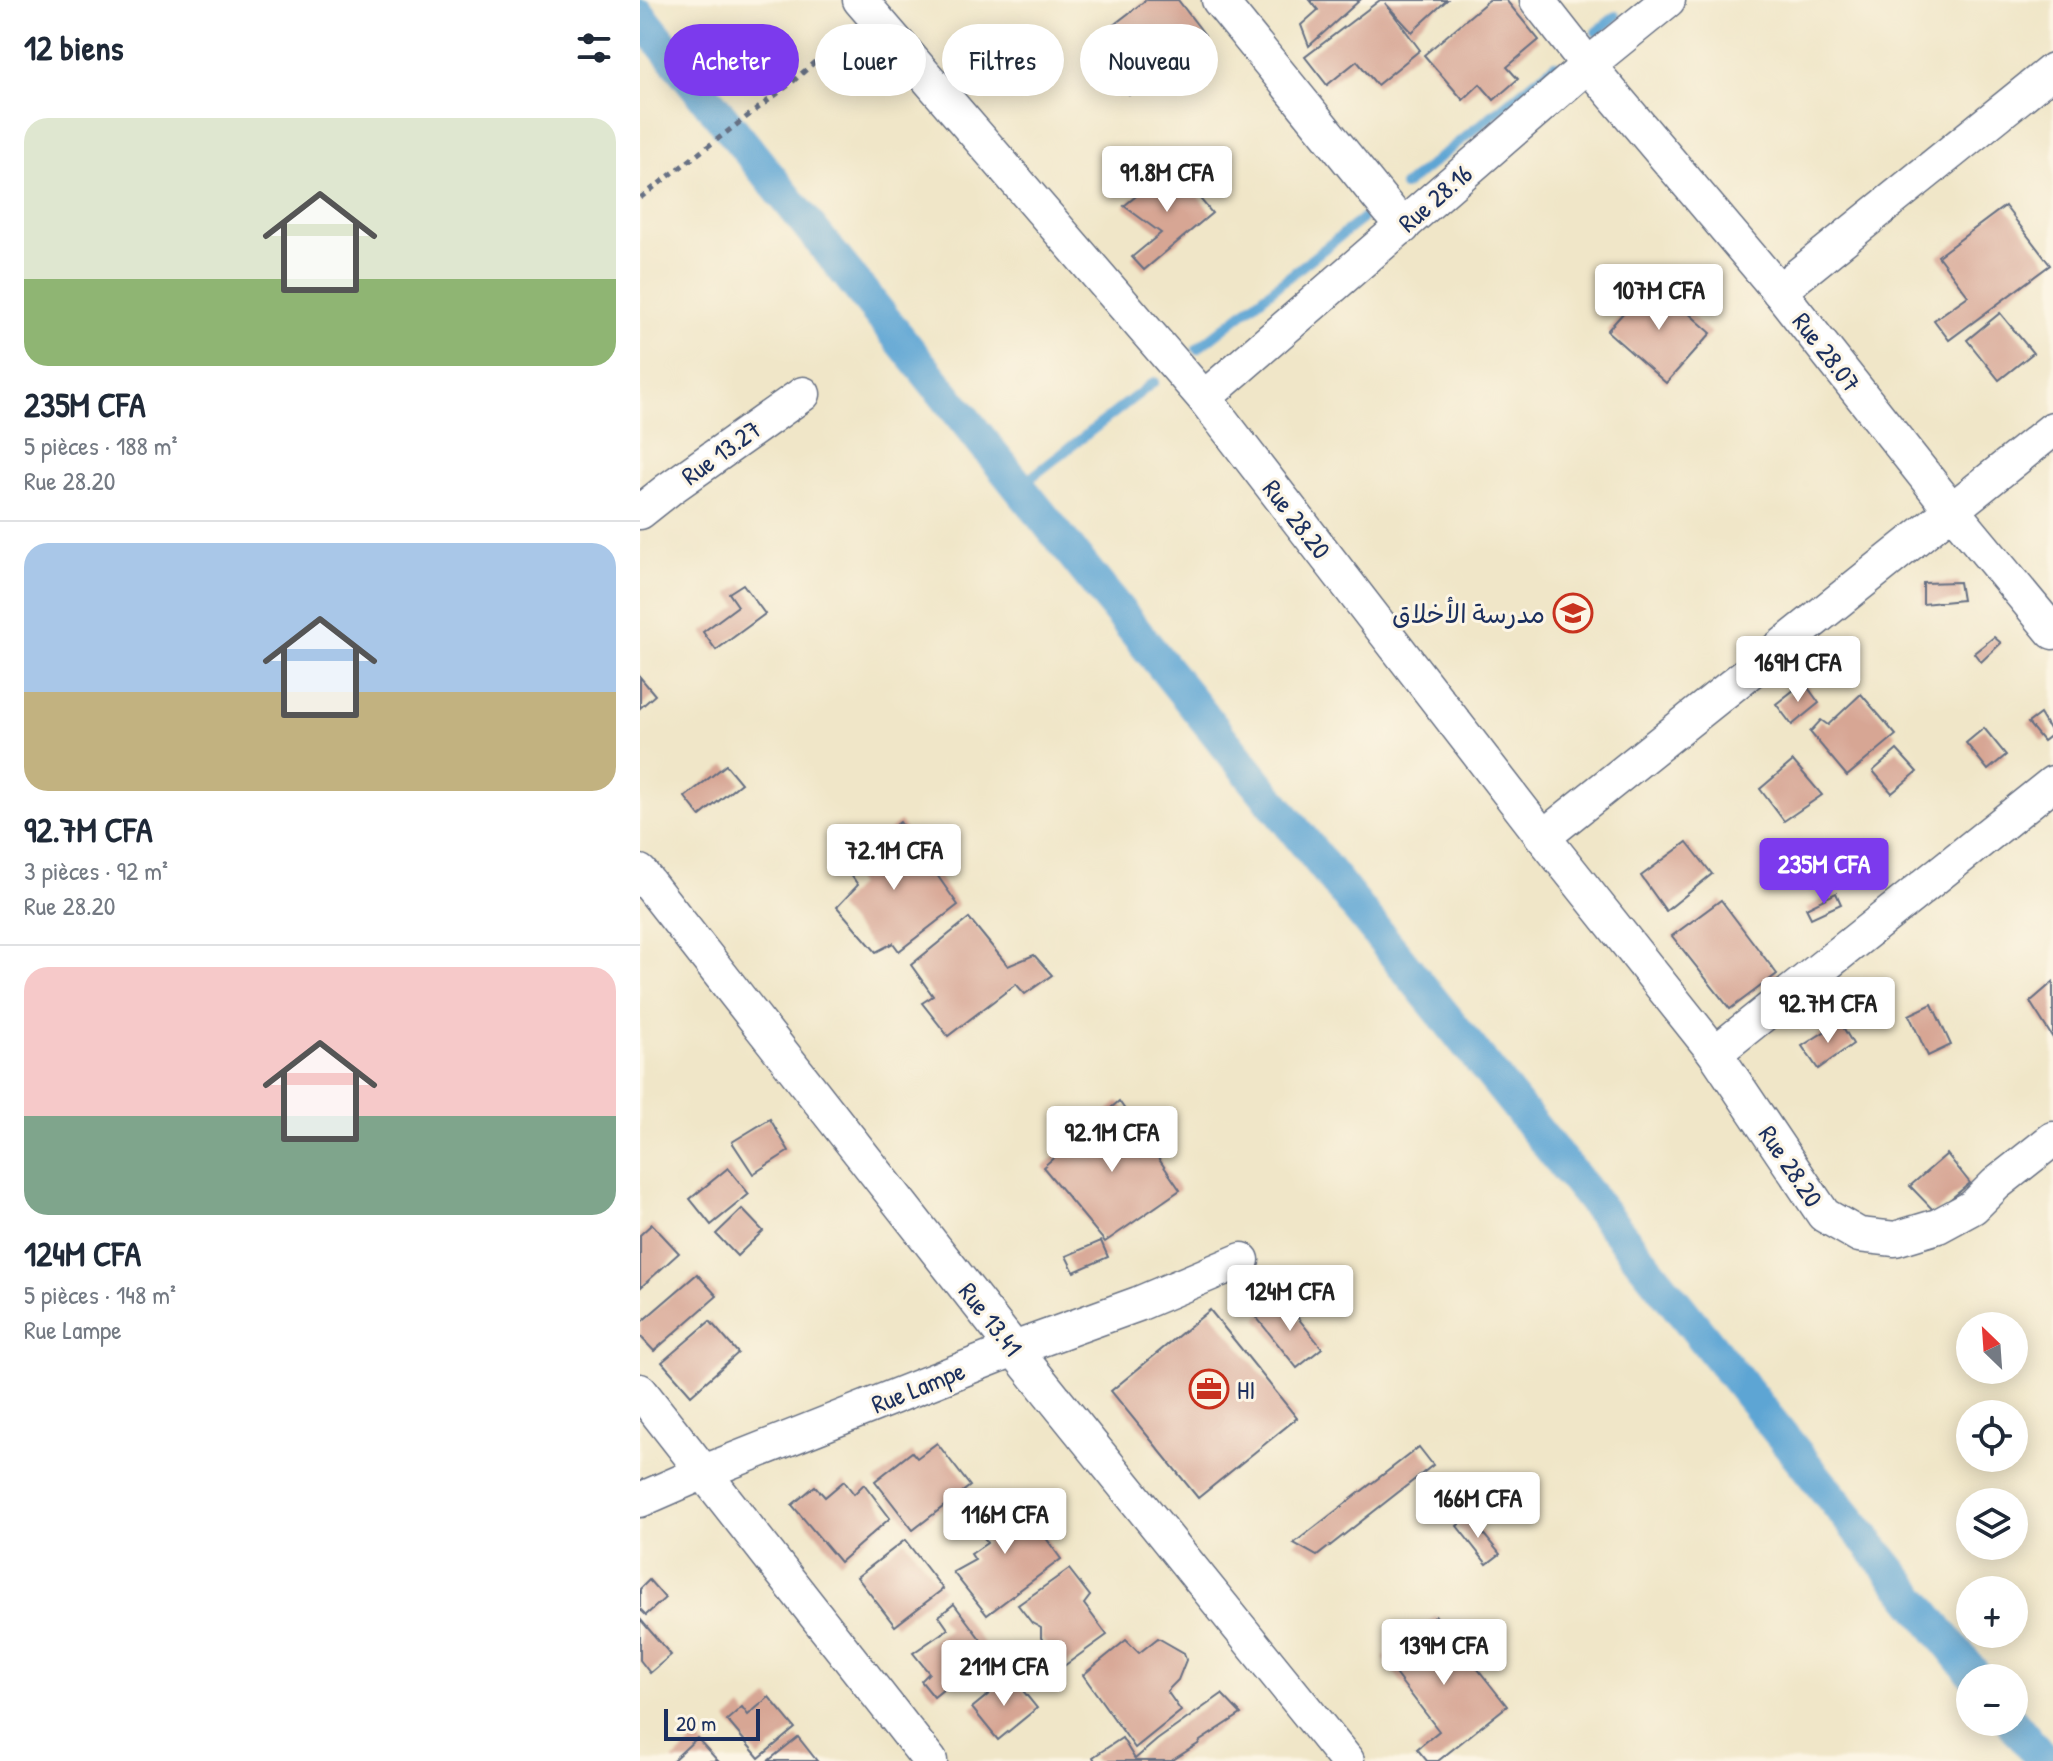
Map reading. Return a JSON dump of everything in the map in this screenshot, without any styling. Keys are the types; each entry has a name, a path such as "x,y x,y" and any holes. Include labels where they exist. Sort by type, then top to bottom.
{"street":[{"path":"1219,0 1403,227"},
{"name":"Rue 28.07","path":"1537,0 1779,291 1951,509 2053,632"},
{"name":"Rue 28.16","path":"1204,398 1588,65 1668,0"},
{"name":"Rue 28.20","path":"865,6 1204,398 1543,837 1715,1053 1824,1215 1859,1235 1895,1239 1938,1226 1973,1207 1996,1184 2053,1139"},
{"path":"1779,291 2053,70"},
{"name":"Rue 13.27","path":"640,512 803,394"},
{"path":"1543,837 2053,429"},
{"path":"1715,1053 2053,783"},
{"name":"Rue 13.41","path":"640,872 1014,1349 1347,1761"},
{"name":"Rue Lampe","path":"640,1500 1242,1260"},
{"path":"640,1391 930,1761"}],"path":[{"path":"642,197 790,84 865,6"}],"building":[{"path":"1146,0 1178,0 1197,24 1115,24"},
{"path":"1310,0 1360,0 1309,46 1301,25 1318,10"},
{"path":"1380,0 1447,0 1412,32 1385,3 1420,50 1377,85 1357,61 1327,85 1305,57"},
{"path":"1489,0 1506,0 1539,40 1507,67 1518,79 1494,100 1480,84 1463,100 1424,55"},
{"path":"1173,166 1212,213 1144,270 1132,257 1161,233 1124,206"},
{"path":"2005,206 2050,265 1949,340 1934,320 1968,296 1938,256"},
{"path":"1652,281 1711,333 1666,383 1607,331"},
{"path":"2000,313 2033,353 1999,380 1967,340"},
{"path":"1959,582 1962,600 1923,604 1923,583"},
{"path":"743,584 765,614 716,650 703,632 738,606 729,593"},
{"path":"1994,637 2001,643 1981,662 1974,653"},
{"path":"640,677 655,695 640,708"},
{"path":"1804,682 1819,703 1792,725 1776,704"},
{"path":"1861,694 1896,735 1847,776 1810,732 1821,720 1828,725"},
{"path":"2040,714 2052,734 2043,741 2028,723"},
{"path":"1984,728 2006,755 1988,770 1966,743"},
{"path":"1897,750 1917,772 1892,793 1873,771"},
{"path":"1793,761 1822,795 1784,821 1760,789"},
{"path":"726,765 741,783 700,816 685,797"},
{"path":"900,822 958,905 899,951 893,943 876,952 837,907 858,885 844,865"},
{"path":"1687,842 1712,874 1666,911 1641,876"},
{"path":"1836,893 1841,904 1811,918 1806,908"},
{"path":"1721,900 1777,974 1730,1009 1672,936"},
{"path":"969,918 1008,966 1034,955 1052,975 1025,994 1016,984 948,1036 922,1003 933,996 911,965"},
{"path":"2053,982 2053,1038 2030,1002"},
{"path":"1932,1004 1951,1045 1928,1056 1909,1015"},
{"path":"1840,1022 1853,1044 1818,1069 1802,1046"},
{"path":"1119,1101 1180,1190 1105,1242 1043,1167"},
{"path":"770,1119 789,1151 753,1174 732,1142"},
{"path":"1947,1154 1970,1183 1935,1212 1910,1186"},
{"path":"728,1168 749,1194 711,1225 690,1199"},
{"path":"742,1209 763,1231 737,1256 716,1234"},
{"path":"652,1224 679,1253 640,1288 640,1235"},
{"path":"1101,1241 1108,1257 1074,1272 1066,1256"},
{"path":"697,1274 717,1296 654,1351 640,1336 640,1323"},
{"path":"1282,1298 1322,1348 1297,1368 1257,1318"},
{"path":"1210,1310 1297,1418 1198,1498 1111,1391"},
{"path":"710,1321 738,1353 691,1395 662,1362"},
{"path":"937,1443 970,1486 913,1530 875,1481 912,1452 917,1458"},
{"path":"1419,1447 1433,1465 1317,1556 1294,1543"},
{"path":"844,1481 854,1494 864,1484 890,1518 840,1562 792,1505 815,1486 825,1497"},
{"path":"992,1496 1014,1522 1028,1513 1061,1559 987,1615 953,1572 975,1560 971,1554 987,1543 969,1511"},
{"path":"1469,1516 1500,1554 1487,1564 1457,1526"},
{"path":"905,1540 943,1589 895,1626 857,1577"},
{"path":"1069,1569 1090,1596 1084,1604 1107,1635 1064,1666 1041,1638 1041,1628 1032,1623 1018,1605"},
{"path":"649,1580 665,1598 646,1615 640,1609 640,1589"},
{"path":"954,1604 990,1652 934,1697 921,1681 929,1673 913,1653 948,1629 939,1616"},
{"path":"1436,1616 1507,1706 1438,1761 1427,1761 1417,1749 1439,1731 1383,1658"},
{"path":"640,1619 671,1655 650,1673 640,1660"},
{"path":"1158,1638 1184,1653 1186,1660 1178,1680 1167,1691 1181,1711 1135,1748 1083,1675 1126,1640 1139,1653"},
{"path":"1011,1676 1037,1708 998,1740 972,1708"},
{"path":"1222,1694 1241,1714 1174,1761 1095,1761 1093,1757 1122,1738 1135,1759"},
{"path":"769,1697 795,1728 759,1758 727,1720 742,1707 748,1715"},
{"path":"798,1737 817,1761 768,1761"},
{"path":"697,1738 718,1761 672,1761"}],"waterway":[{"path":"640,16 1966,1664"},
{"path":"1596,32 1616,16"},
{"path":"1404,186 1555,65"},
{"path":"1197,349 1362,219"},
{"path":"1019,487 1154,382"},
{"path":"2023,1736 2044,1761"}],"place":[{"name":"مدرسة الأخلاق","path":"1573,613"},
{"name":"HI","path":"1209,1389"}]}
